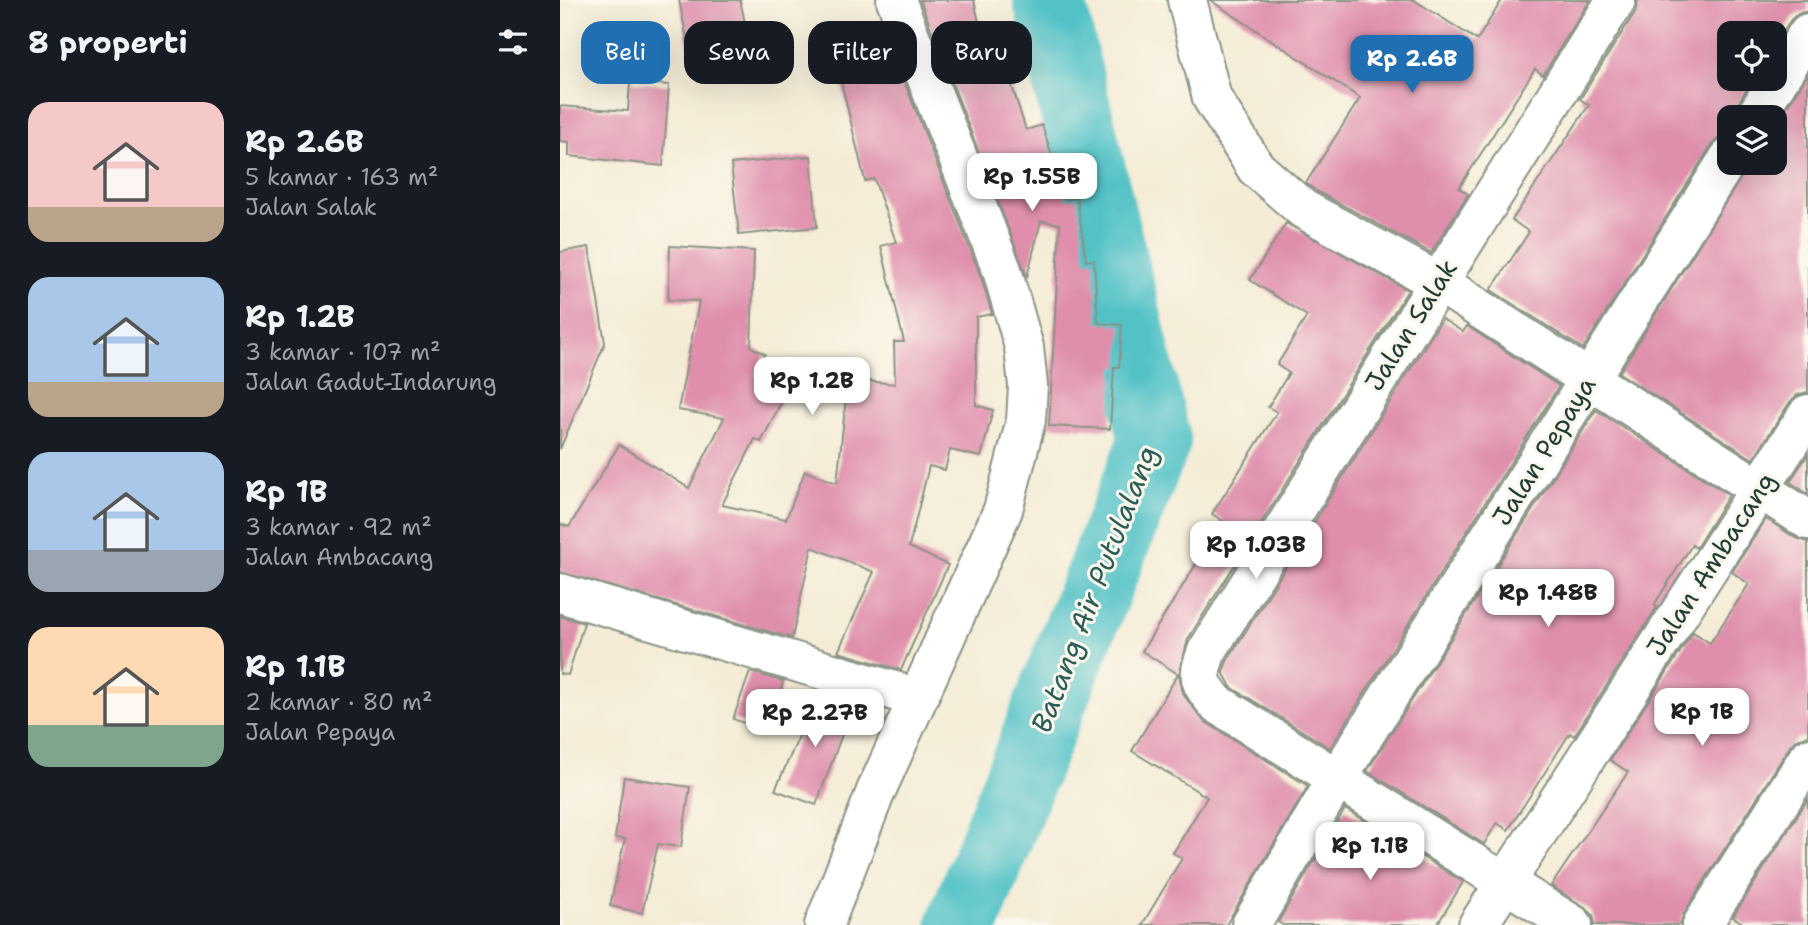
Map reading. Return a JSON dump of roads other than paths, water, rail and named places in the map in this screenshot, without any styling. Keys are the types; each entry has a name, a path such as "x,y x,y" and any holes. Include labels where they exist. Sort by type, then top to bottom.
{"street":[{"path":"824,925 876,791 1003,510 1021,445 1028,386 1024,347 1002,270 896,0"},
{"path":"1187,0 1212,98 1256,167 1303,209 1438,282 1808,520"},
{"name":"Jalan Salak","path":"1338,777 1216,703 1201,683 1199,673 1207,651 1616,0"},
{"path":"1763,105 1808,33"},
{"name":"Jalan Pepaya","path":"1251,925 1338,777 1718,175"},
{"name":"Jalan Ambacang","path":"1478,925 1808,414"},
{"path":"560,593 918,698"},
{"path":"1702,925 1808,758"},
{"path":"1338,777 1573,925"}],"waterway":[{"name":"Batang Air Putulalang","path":"962,925 1155,440 1049,0"}]}
